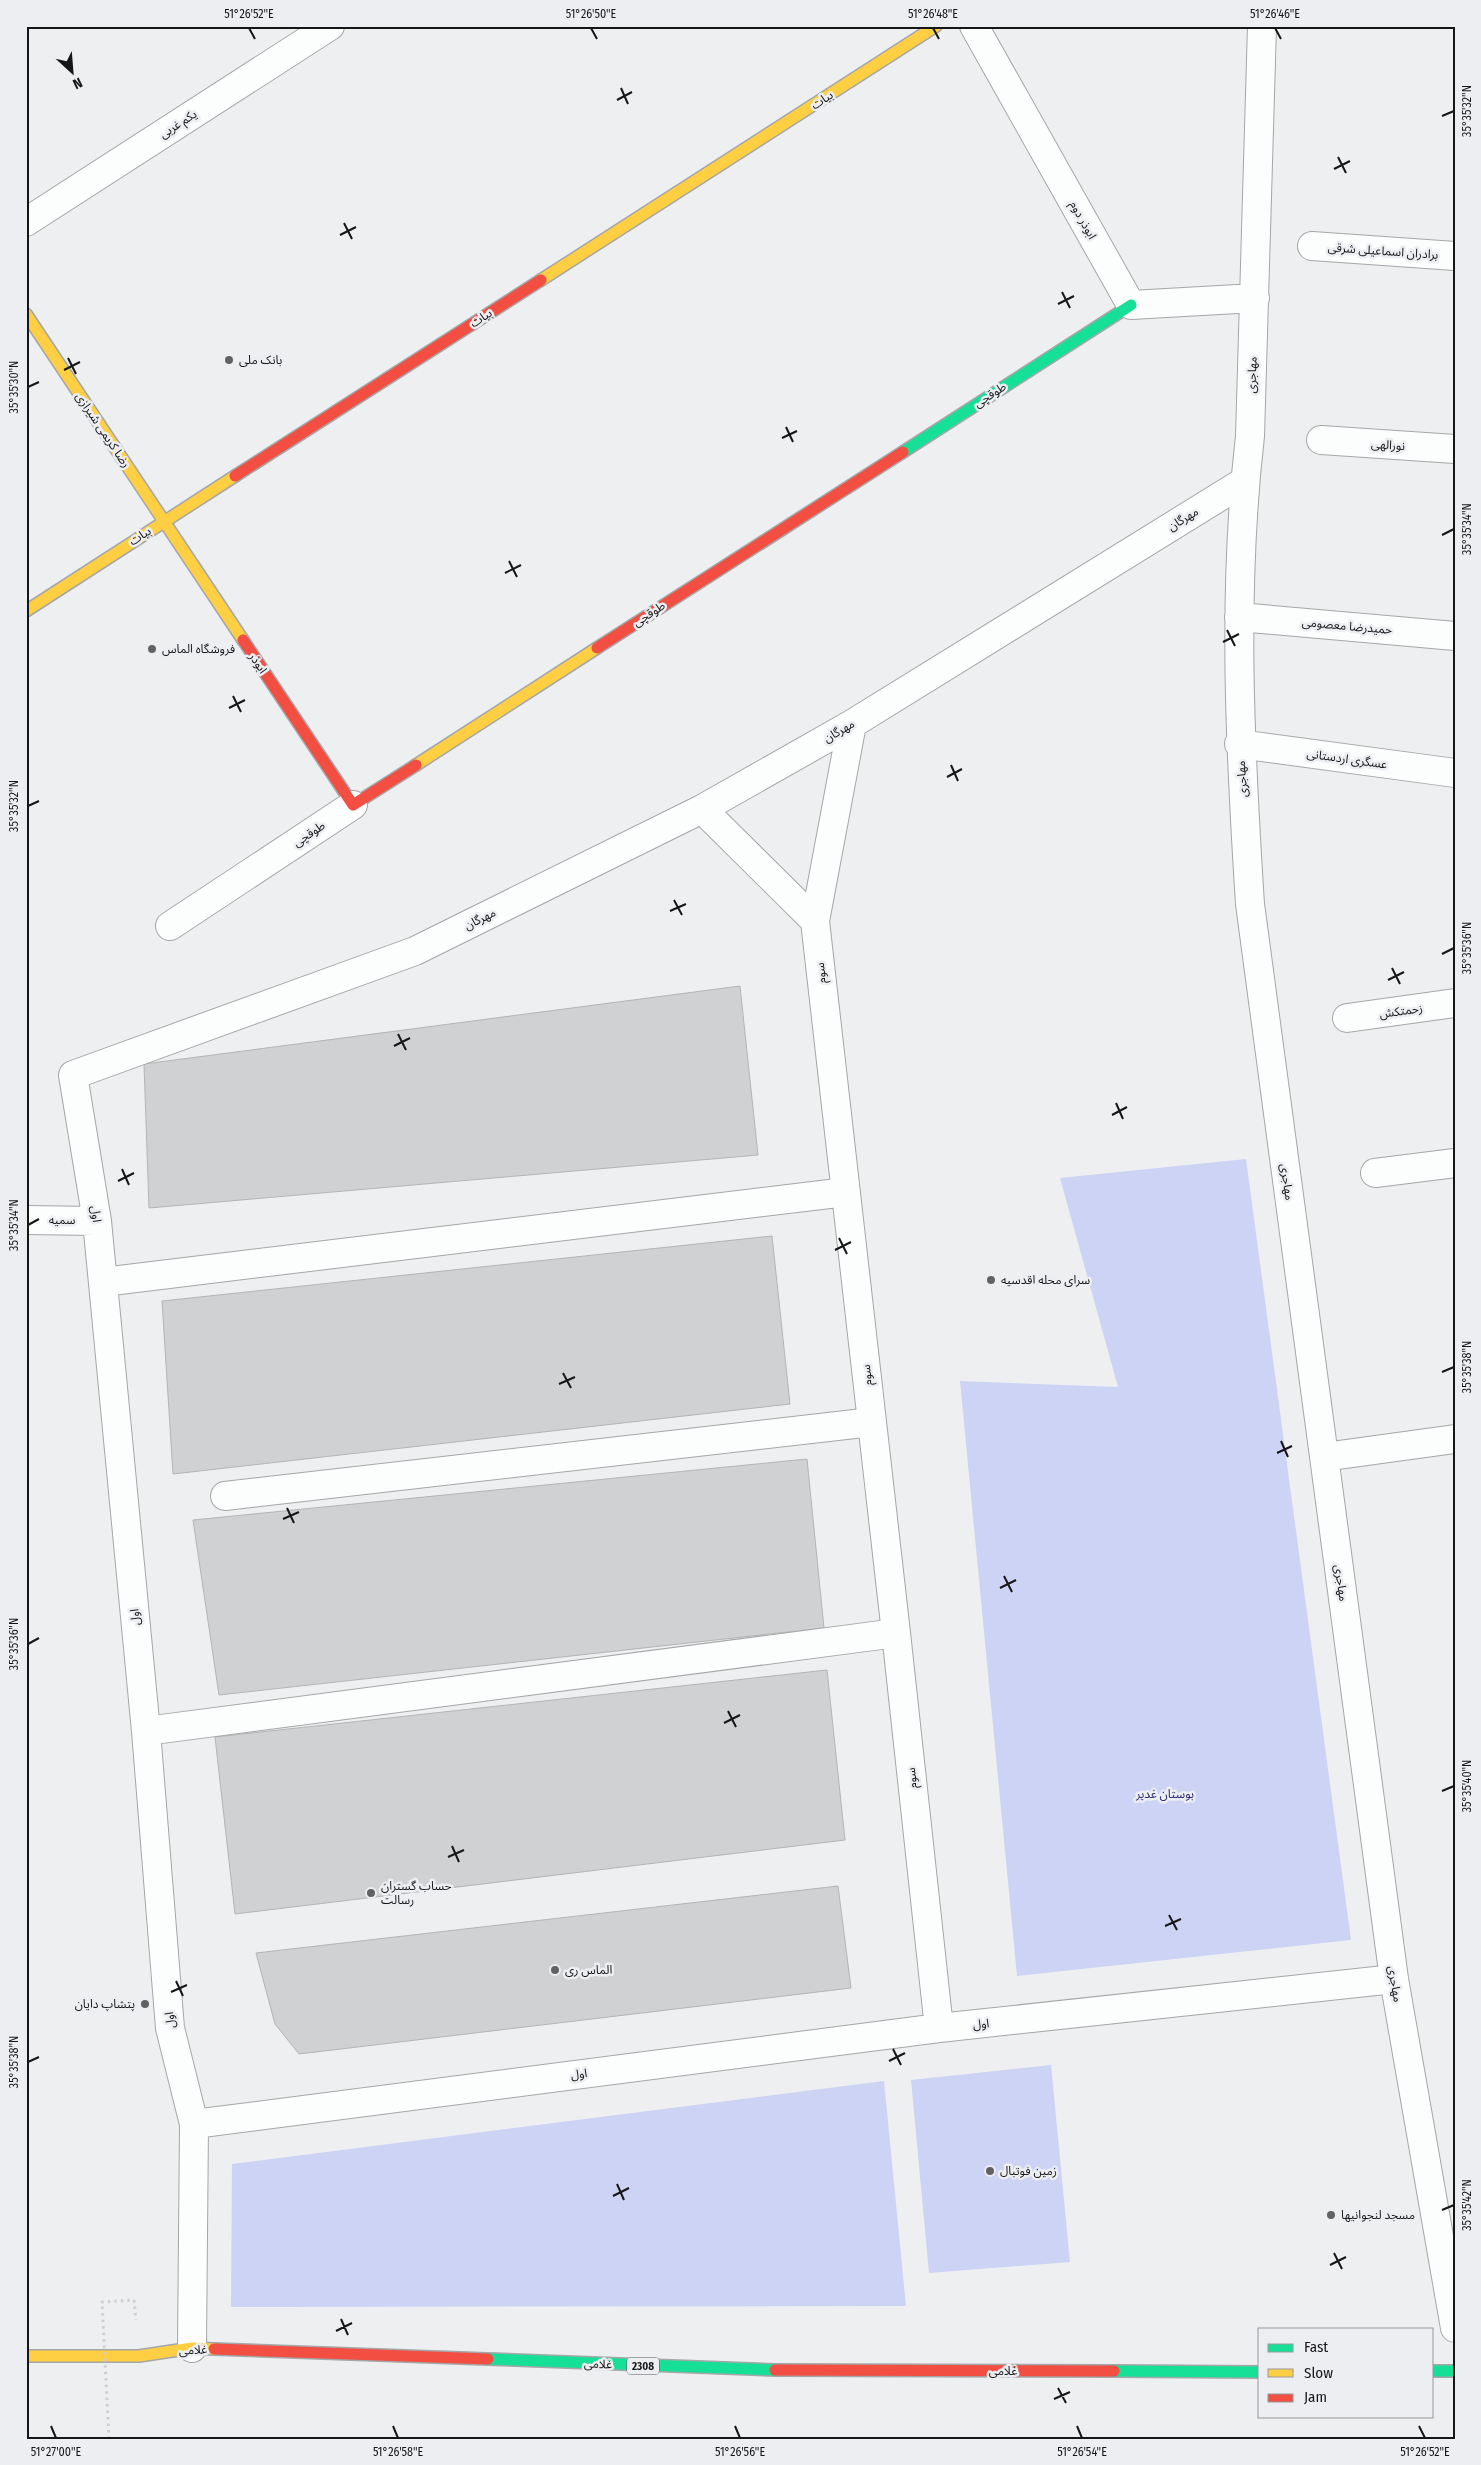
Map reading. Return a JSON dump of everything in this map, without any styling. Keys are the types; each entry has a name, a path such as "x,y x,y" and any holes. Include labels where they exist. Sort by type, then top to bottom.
{"main road":[{"name":"بیات","path":"26,611 163,521 936,26"},
{"name":"طوقچی","path":"353,805 1130,305"},
{"name":"رضا کریمی شیرازی","path":"26,314 163,521"},
{"name":"ابوذر","path":"163,521 353,805"},
{"name":"غلامی","path":"26,2356 139,2356 192,2348 763,2370 1258,2372"},
{"path":"1434,2371 1455,2371"}],"street":[{"name":"یکم غربی","path":"26,222 330,26"},
{"name":"ابوذر دوم","path":"974,26 1130,305"},
{"name":"مهاجری","path":"1262,26 1250,436 1245,481 1240,617 1239,744 1250,904 1394,1979 1455,2328"},
{"name":"برادران اسماعیلی شرقی","path":"1312,246 1455,256"},
{"path":"1130,305 1254,298"},
{"name":"نورالهی","path":"1321,440 1455,450"},
{"name":"مهرگان","path":"415,951 702,809 852,724 1245,481"},
{"name":"حمیدرضا معصومی","path":"1240,617 1455,636"},
{"name":"سوم","path":"852,724 816,921 896,1633 938,2028"},
{"name":"عسگری اردستانی","path":"1239,744 1455,773"},
{"name":"طوقچی","path":"170,926 353,805"},
{"path":"702,809 816,921"},
{"name":"اول","path":"415,951 73,1075 97,1221 146,1731 170,2028 194,2124 938,2028 1394,1979"},
{"name":"زحمتکش","path":"1347,1018 1455,1003"},
{"path":"1375,1173 1455,1163"},
{"path":"103,1282 846,1192"},
{"name":"سمیه","path":"26,1220 97,1221"},
{"path":"224,1496 872,1422"},
{"path":"1324,1457 1455,1439"},
{"path":"146,1731 896,1633"},
{"path":"192,2348 194,2124"}],"path":[{"path":"109,2439 102,2302 134,2300"}],"green space":[{"name":"بوستان غدیر","path":"1246,1159 1351,1940 1017,1976 960,1381 1118,1387 1060,1178"},
{"name":"زمین فوتبال","path":"1051,2065 1070,2262 929,2273 911,2080"},
{"path":"884,2081 906,2306 231,2307 232,2164"}],"building":[{"path":"740,986 758,1155 149,1208 144,1064"},
{"path":"772,1236 790,1404 173,1474 162,1301"},
{"path":"807,1459 824,1628 219,1695 193,1520"},
{"path":"827,1670 845,1840 235,1914 215,1737"},
{"name":"الماس ری","path":"838,1886 851,1988 299,2054 275,2024 256,1953"}],"traffic: fast":[{"path":"903,452 1131,305"},
{"path":"488,2359 775,2370"},
{"path":"1114,2371 1258,2372"},
{"path":"1434,2371 1455,2371"}],"traffic: slow":[{"path":"541,280 936,26"},
{"path":"26,314 243,640"},
{"path":"26,611 235,476"},
{"path":"416,765 597,648"},
{"path":"26,2356 139,2356 192,2348 214,2349"}],"traffic: jam":[{"path":"235,476 541,280"},
{"path":"597,648 903,452"},
{"path":"243,640 353,805 416,765"},
{"path":"214,2349 488,2359"},
{"path":"775,2370 1114,2371"}],"place":[{"name":"بانک ملی","path":"229,360"},
{"name":"فروشگاه الماس","path":"152,649"},
{"name":"سرای محله اقدسیه","path":"991,1280"},
{"name":"حساب گستران رسالت","path":"371,1893"},
{"name":"الماس ری","path":"555,1970"},
{"name":"پتشاپ دایان","path":"145,2004"},
{"name":"زمین فوتبال","path":"990,2171"},
{"name":"مسجد لنجوانیها","path":"1331,2215"}]}
